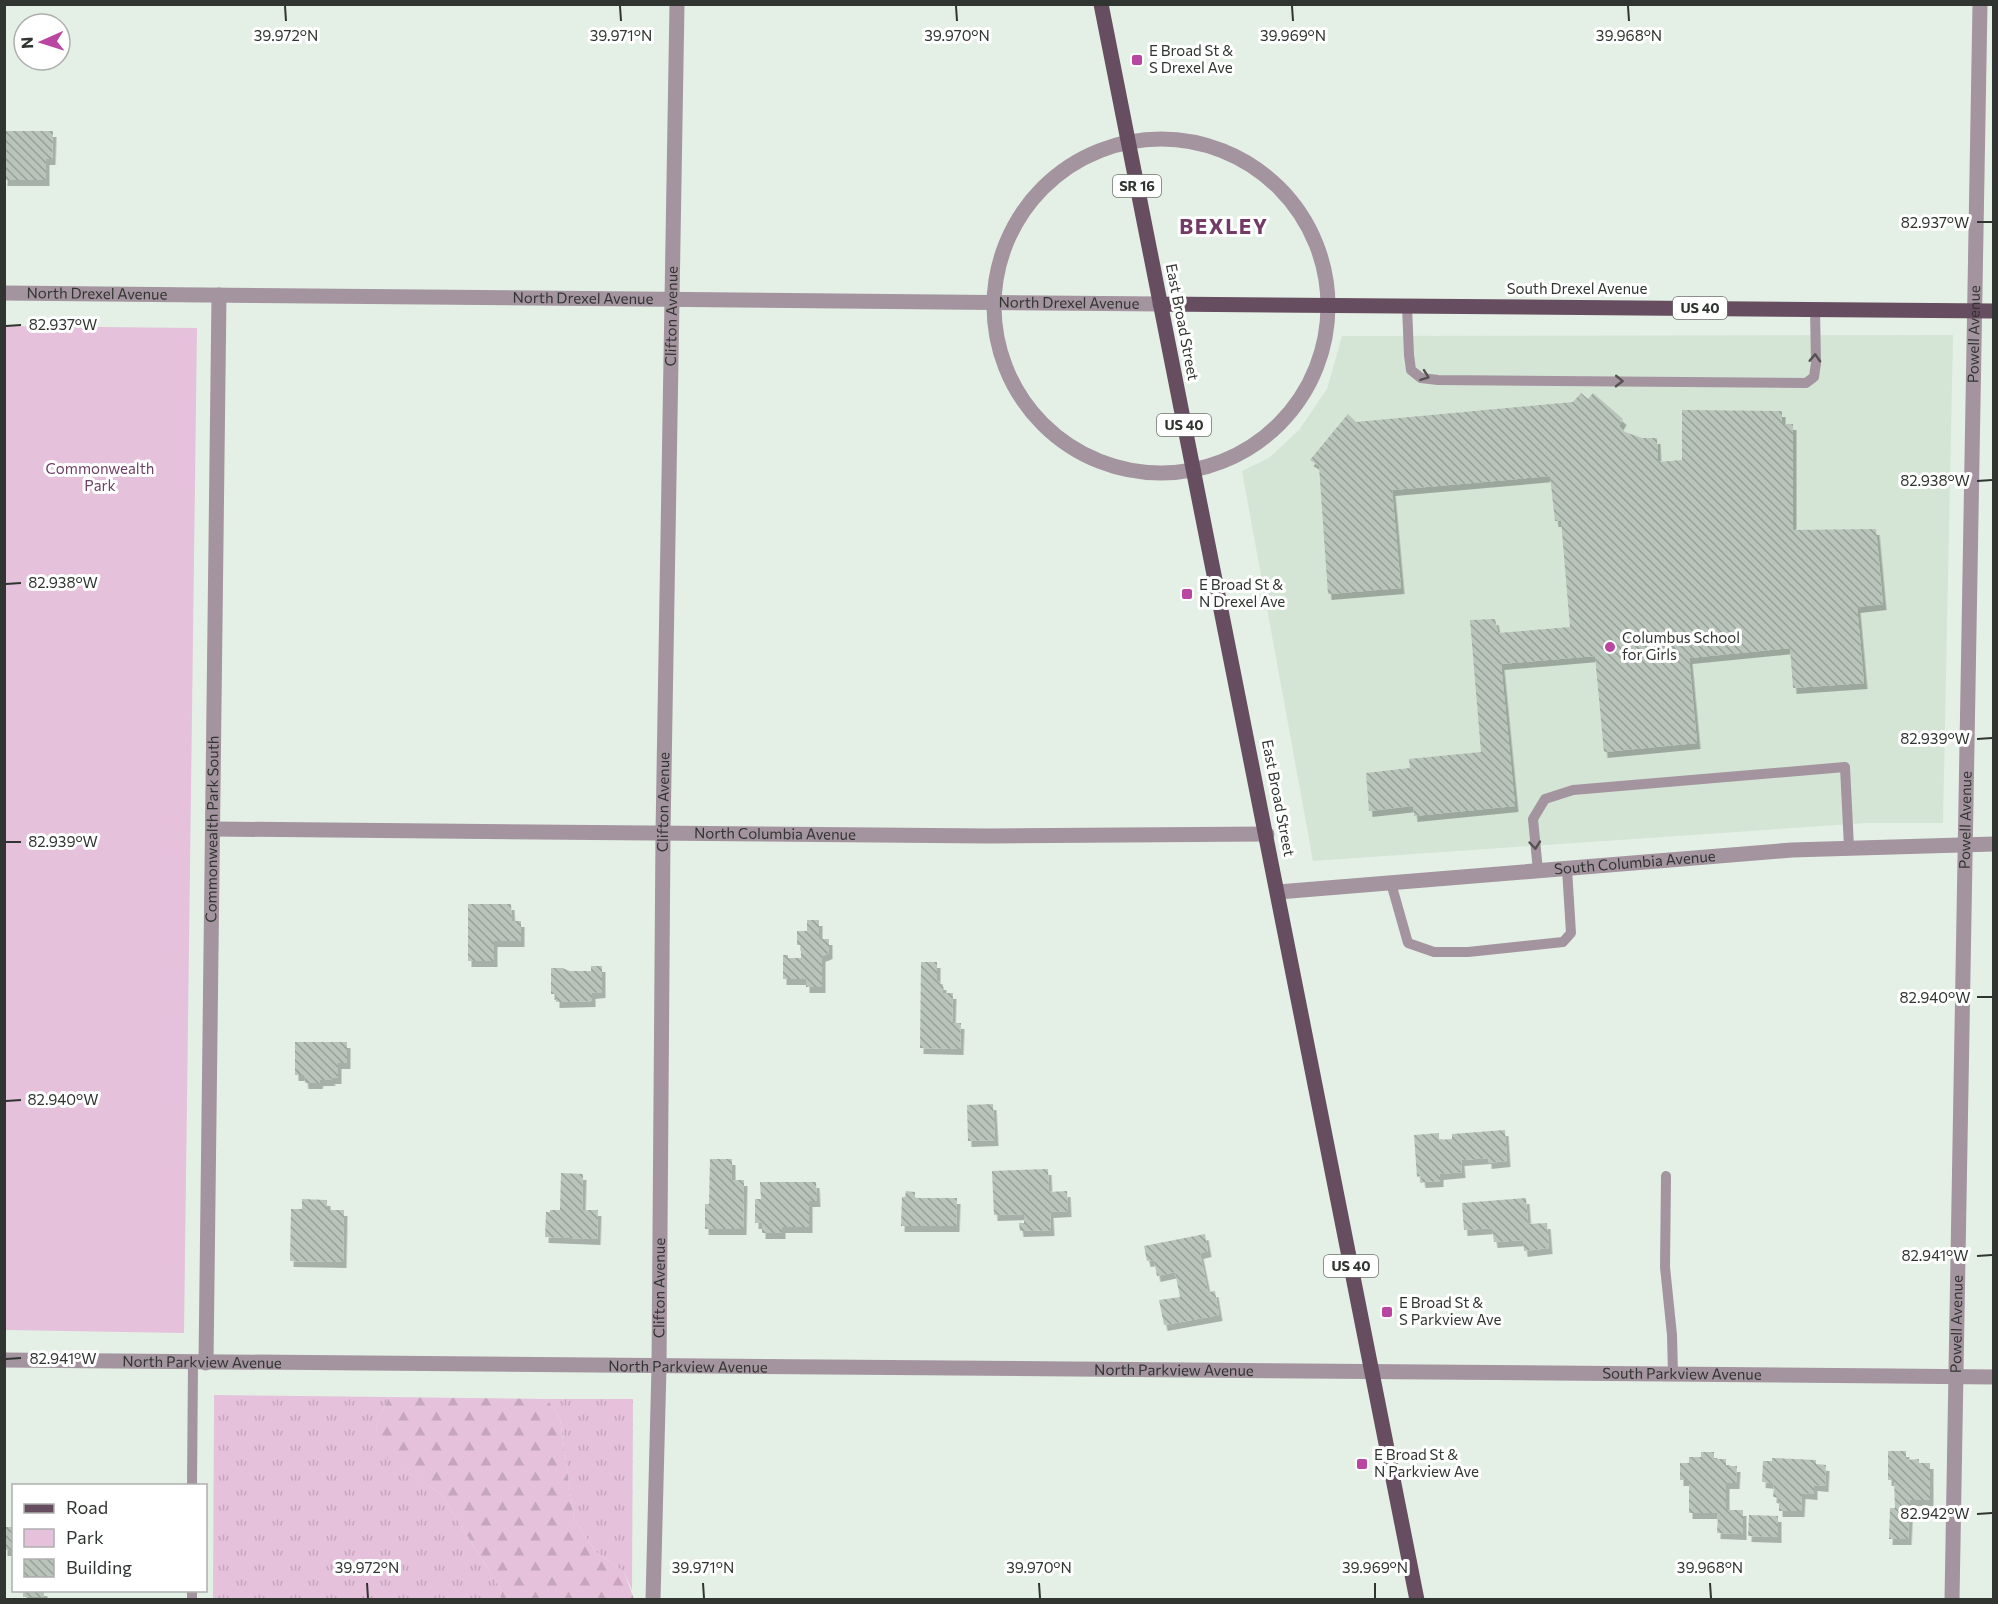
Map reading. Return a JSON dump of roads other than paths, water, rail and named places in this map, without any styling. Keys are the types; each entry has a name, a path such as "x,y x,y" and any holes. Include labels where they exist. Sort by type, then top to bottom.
{"main road":[{"name":"East Broad Street","path":"1101,4 1417,1599"},
{"name":"South Drexel Avenue","path":"1160,304 1994,311"}],"street":[{"name":"Clifton Avenue","path":"653,1599 659,1367 663,833 677,4"},
{"name":"Powell Avenue","path":"1952,1599 1980,4"},
{"path":"1161,139 1198,142 1228,153 1259,171 1281,189 1300,215 1313,239 1324,271 1328,305 1324,335 1318,362 1307,388 1276,428 1248,449 1220,462 1192,469 1155,473 1119,468 1084,455 1053,434 1028,408 1008,375 997,340 994,303 997,270 1007,242 1033,200 1051,180 1076,163 1098,150 1129,142 1161,139"},
{"name":"North Drexel Avenue","path":"4,293 1160,304"},
{"name":"Commonwealth Park South","path":"199,1363 213,829 219,295"},
{"name":"North Columbia Avenue","path":"213,829 989,836 1267,834"},
{"name":"South Columbia Avenue","path":"1278,892 1792,849 1994,844"},
{"name":"North Parkview Avenue","path":"4,1360 1372,1371"},
{"name":"South Parkview Avenue","path":"1372,1371 1994,1377"}],"lane":[{"path":"1407,306 1411,370 1421,378 1806,383 1814,377 1816,363 1815,309"},
{"path":"1538,871 1533,819 1545,799 1573,790 1845,767 1849,847"},
{"path":"1391,883 1408,944 1434,952 1468,952 1563,942 1571,933 1567,868"},
{"path":"1666,1176 1665,1267 1672,1335 1673,1374"},
{"path":"192,1484 199,1363"}],"place":[{"name":"E Broad St & S Drexel Ave","path":"1137,60"},
{"name":"E Broad St & N Drexel Ave","path":"1187,594"},
{"name":"Columbus School for Girls","path":"1610,647"},
{"name":"E Broad St & S Parkview Ave","path":"1387,1312"},
{"name":"E Broad St & N Parkview Ave","path":"1362,1464"}],"district":[{"name":"BEXLEY","path":"1224,227"}],"park label":[{"name":"Commonwealth Park","path":"100,478"}]}
